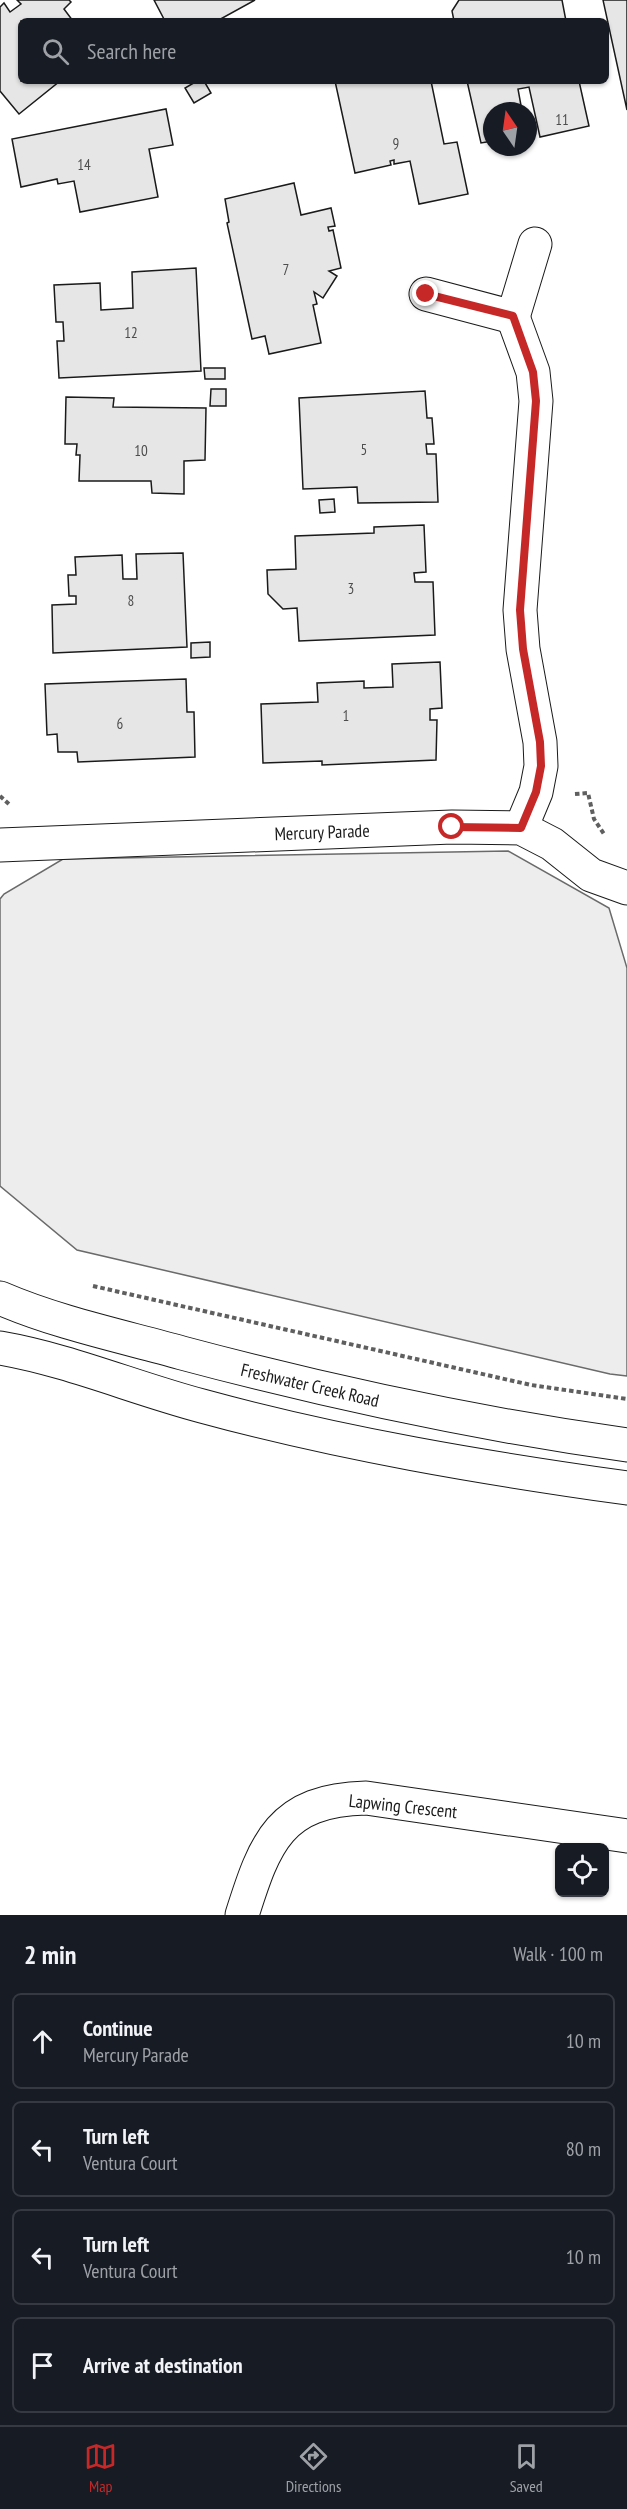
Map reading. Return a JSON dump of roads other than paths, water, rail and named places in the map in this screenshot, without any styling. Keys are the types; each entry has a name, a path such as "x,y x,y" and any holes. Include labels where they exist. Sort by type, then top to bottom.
{"street":[{"path":"521,828 536,792 541,766 540,742 523,649 520,610 536,401 533,372 513,316 535,244"},
{"path":"426,294 513,316"},
{"name":"Mercury Parade","path":"0,845 452,827 521,828 552,844 591,875 627,888"},
{"name":"Freshwater Creek Road","path":"0,1298 51,1317 248,1370 398,1405 627,1445"},
{"path":"0,1348 49,1359 201,1406 297,1429 447,1460 627,1488"},
{"name":"Lapwing Crescent","path":"242,1915 260,1861 270,1842 283,1826 302,1812 342,1799 366,1798 627,1836"}]}
